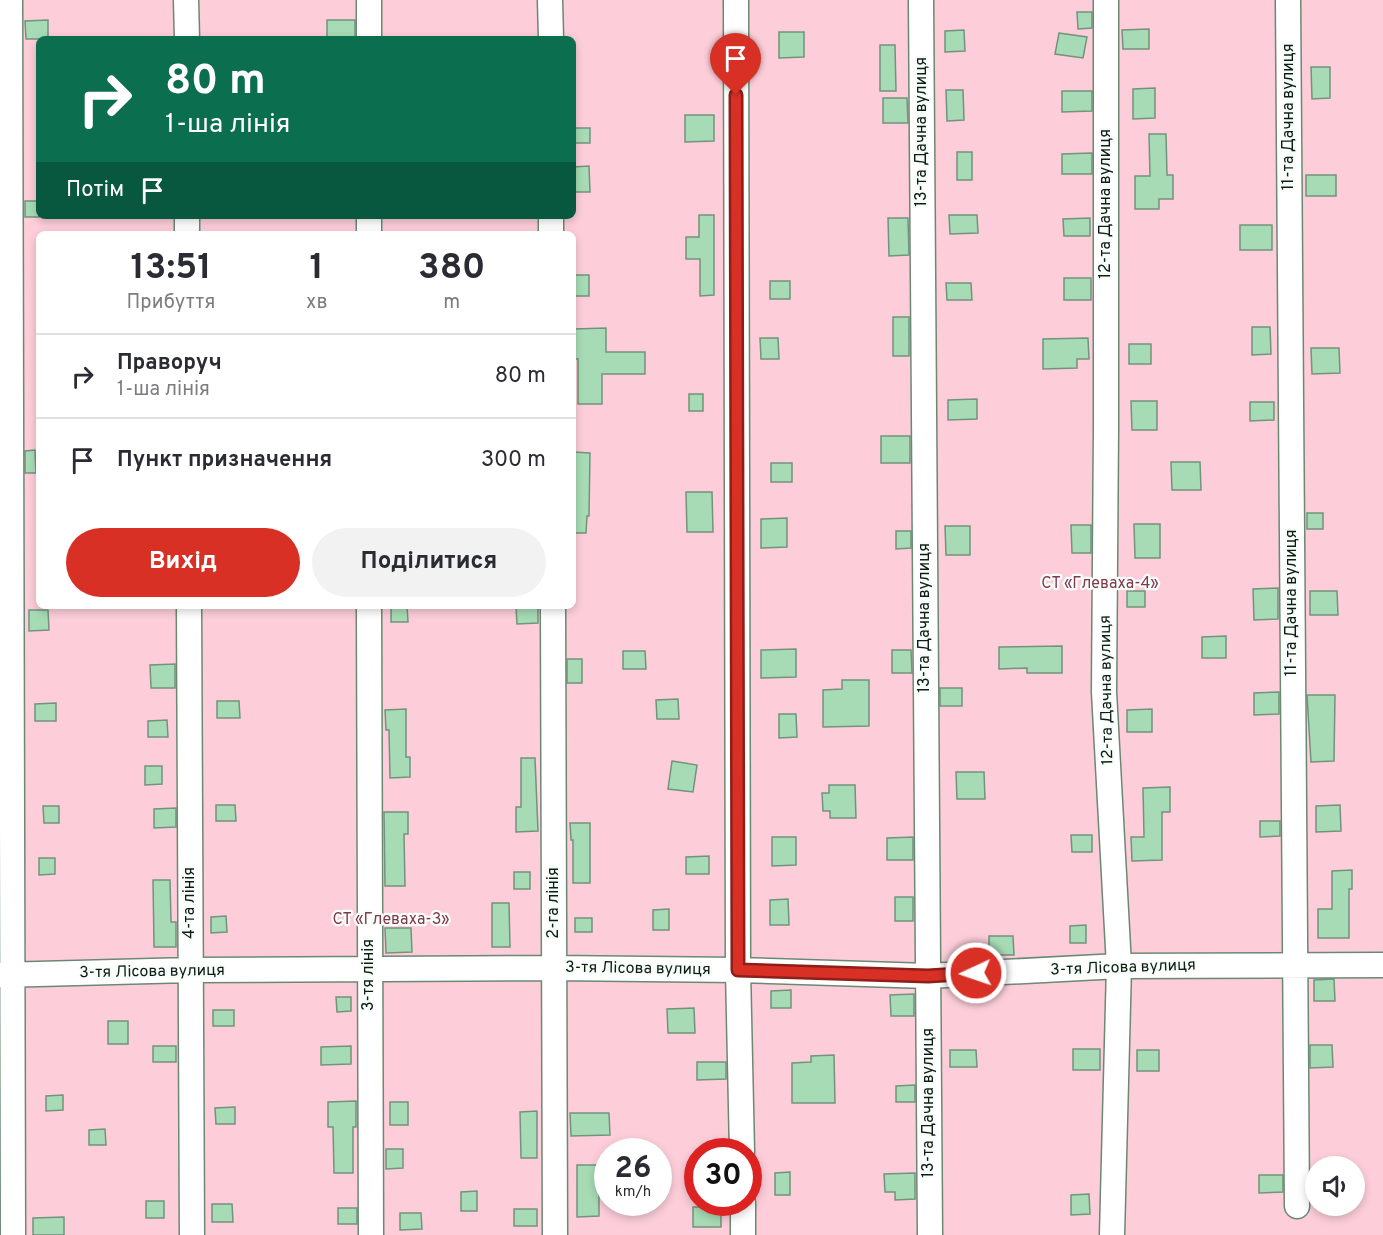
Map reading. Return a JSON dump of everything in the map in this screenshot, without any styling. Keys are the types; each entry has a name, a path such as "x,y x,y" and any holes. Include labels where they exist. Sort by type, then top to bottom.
{"street":[{"path":"10,0 6,975 13,1235"},
{"path":"186,0 186,36"},
{"path":"369,0 369,36"},
{"path":"550,0 551,36"},
{"path":"736,0 738,970 742,1138"},
{"name":"13-та Дачна вулиця","path":"921,0 930,1235"},
{"name":"12-та Дачна вулиця","path":"1106,0 1107,427 1104,692 1119,966 1112,1235"},
{"name":"11-та Дачна вулиця","path":"1288,0 1297,1206"},
{"name":"4-та лінія","path":"189,609 192,1235"},
{"name":"3-тя лінія","path":"369,609 371,1235"},
{"name":"2-га лінія","path":"552,609 555,1235"},
{"name":"3-тя Лісова вулиця","path":"6,975 190,970 554,968 738,970 928,976 1119,966 1383,964"},
{"path":"743,1216 743,1235"}],"green space":[{"path":"0,0 1383,0 1383,1235 0,1235"}],"building":[{"path":"1077,12 1092,12 1092,28 1078,29"},
{"path":"48,20 48,36 26,39 25,21"},
{"path":"327,20 355,20 355,36 327,36"},
{"path":"1149,29 1149,49 1123,49 1122,30"},
{"path":"964,30 965,51 945,52 945,31"},
{"path":"779,32 804,32 804,57 779,58"},
{"path":"1059,33 1087,37 1083,58 1055,54"},
{"path":"880,45 895,45 896,91 880,91"},
{"path":"1311,67 1330,67 1330,98 1312,99"},
{"path":"1155,88 1155,118 1133,119 1133,89"},
{"path":"946,90 963,90 964,120 947,121"},
{"path":"1062,91 1092,91 1092,111 1062,112"},
{"path":"883,98 907,98 908,123 883,123"},
{"path":"685,115 714,115 714,141 685,142"},
{"path":"576,128 590,128 590,143 576,143"},
{"path":"1149,134 1166,134 1167,175 1173,175 1173,199 1159,199 1159,209 1135,209 1135,176 1150,176"},
{"path":"957,152 972,152 972,180 957,180"},
{"path":"1092,153 1092,174 1062,174 1062,154"},
{"path":"589,166 590,192 576,192 576,167"},
{"path":"1306,175 1336,175 1336,196 1306,196"},
{"path":"25,201 36,201 36,217 25,217"},
{"path":"699,215 714,215 714,295 700,296 700,259 686,259 686,237 699,237"},
{"path":"949,215 977,215 978,233 950,234"},
{"path":"888,218 908,218 909,255 889,256"},
{"path":"1090,218 1090,236 1064,236 1063,219"},
{"path":"1240,225 1272,225 1272,250 1240,250"},
{"path":"576,275 589,275 589,296 576,296"},
{"path":"1064,278 1091,278 1091,300 1064,300"},
{"path":"770,281 790,281 790,299 770,299"},
{"path":"946,283 971,283 972,300 947,300"},
{"path":"893,317 909,317 909,356 893,356"},
{"path":"1252,327 1270,327 1271,354 1252,355"},
{"path":"606,328 606,352 645,352 645,374 602,374 602,404 578,404 576,329"},
{"path":"760,338 778,338 779,359 761,359"},
{"path":"1088,338 1089,359 1077,359 1077,368 1043,369 1043,339"},
{"path":"1129,344 1151,344 1151,364 1129,364"},
{"path":"1311,348 1339,348 1340,373 1312,374"},
{"path":"689,394 703,394 703,411 689,411"},
{"path":"977,399 977,419 948,420 948,400"},
{"path":"1131,401 1157,401 1157,430 1132,430"},
{"path":"1250,402 1274,402 1274,420 1250,421"},
{"path":"881,436 910,436 910,463 881,463"},
{"path":"35,450 36,473 25,473 25,451"},
{"path":"576,452 590,453 589,516 587,516 586,533 576,533"},
{"path":"1171,462 1200,462 1201,490 1172,490"},
{"path":"771,463 792,463 792,482 771,482"},
{"path":"686,492 712,492 713,532 687,532"},
{"path":"1307,513 1323,513 1323,529 1307,529"},
{"path":"787,518 787,547 761,548 761,519"},
{"path":"1134,524 1160,524 1160,558 1135,558"},
{"path":"1071,525 1091,525 1091,553 1072,553"},
{"path":"945,526 970,526 970,555 946,555"},
{"path":"896,531 911,531 911,548 896,549"},
{"path":"1278,588 1278,619 1254,620 1253,589"},
{"path":"1127,591 1145,591 1145,607 1127,607"},
{"path":"1310,591 1337,591 1338,615 1310,615"},
{"path":"391,609 407,609 408,622 391,622"},
{"path":"516,609 538,609 538,623 517,624"},
{"path":"29,610 48,610 49,630 29,631"},
{"path":"1226,636 1226,658 1202,658 1202,637"},
{"path":"1062,646 1062,673 1027,673 1027,668 999,669 999,647"},
{"path":"796,649 796,677 761,678 761,650"},
{"path":"892,650 911,650 912,673 892,673"},
{"path":"623,651 645,651 646,669 623,669"},
{"path":"567,659 582,659 582,683 567,683"},
{"path":"175,664 175,688 151,688 150,665"},
{"path":"842,680 869,680 869,726 823,727 823,690 842,689"},
{"path":"940,688 962,688 962,706 940,706"},
{"path":"1279,692 1279,714 1254,715 1254,693"},
{"path":"1307,695 1335,695 1334,761 1311,762"},
{"path":"678,699 679,719 657,719 656,700"},
{"path":"217,701 239,701 240,718 217,718"},
{"path":"56,703 56,721 35,721 35,704"},
{"path":"406,709 406,757 410,757 410,777 390,778 389,730 386,730 385,710"},
{"path":"1152,709 1152,732 1127,732 1127,710"},
{"path":"779,714 796,714 797,737 779,738"},
{"path":"167,720 168,737 148,737 148,721"},
{"path":"521,758 535,758 538,831 516,832 516,807 521,807"},
{"path":"672,761 697,765 693,792 668,789"},
{"path":"145,766 162,766 162,784 145,785"},
{"path":"956,772 984,772 985,799 957,799"},
{"path":"829,785 855,785 856,818 830,818 830,811 823,811 822,793 829,793"},
{"path":"1170,787 1170,812 1162,812 1162,860 1132,861 1131,837 1144,837 1143,788"},
{"path":"216,805 235,805 236,821 216,821"},
{"path":"1340,805 1341,831 1316,832 1316,806"},
{"path":"43,806 59,806 59,823 44,823"},
{"path":"176,808 176,827 154,828 154,809"},
{"path":"384,812 408,812 408,834 404,834 405,886 385,886"},
{"path":"1260,821 1280,821 1280,836 1260,837"},
{"path":"570,823 590,823 590,883 573,883 573,840 571,840"},
{"path":"1071,835 1092,835 1092,852 1072,852"},
{"path":"772,837 796,837 796,865 772,866"},
{"path":"913,837 913,860 887,860 887,838"},
{"path":"709,856 709,874 686,874 686,857"},
{"path":"39,858 55,858 55,874 39,875"},
{"path":"1352,870 1352,889 1349,889 1349,938 1318,938 1318,909 1332,909 1332,871"},
{"path":"514,872 530,872 530,889 514,889"},
{"path":"153,880 170,880 171,922 176,922 176,947 154,947"},
{"path":"895,897 913,897 913,921 895,921"},
{"path":"788,899 789,925 770,925 770,900"},
{"path":"492,903 509,903 510,947 492,947"},
{"path":"669,909 669,930 653,930 653,910"},
{"path":"226,916 227,932 211,933 211,917"},
{"path":"575,918 592,918 592,932 575,932"},
{"path":"1086,925 1086,943 1070,943 1070,926"},
{"path":"385,928 411,928 412,952 386,953"},
{"path":"989,936 1013,936 1014,955 989,955"},
{"path":"1334,979 1335,1001 1314,1001 1314,980"},
{"path":"791,990 791,1008 771,1008 771,991"},
{"path":"914,994 914,1016 891,1016 890,995"},
{"path":"336,997 351,997 351,1011 337,1012"},
{"path":"694,1008 695,1033 668,1033 667,1009"},
{"path":"213,1010 234,1010 234,1026 213,1026"},
{"path":"108,1021 128,1021 128,1044 108,1044"},
{"path":"1310,1045 1332,1045 1333,1067 1310,1068"},
{"path":"153,1046 176,1046 176,1062 153,1062"},
{"path":"351,1046 351,1064 321,1065 321,1047"},
{"path":"1073,1049 1100,1049 1100,1070 1073,1070"},
{"path":"950,1050 976,1050 977,1067 950,1067"},
{"path":"1137,1050 1159,1050 1159,1071 1137,1071"},
{"path":"834,1055 835,1103 792,1103 792,1063 811,1062 811,1056"},
{"path":"697,1062 726,1062 726,1079 697,1080"},
{"path":"915,1085 915,1102 896,1102 896,1086"},
{"path":"63,1095 63,1110 46,1111 46,1096"},
{"path":"356,1101 356,1127 353,1127 353,1173 334,1173 333,1127 328,1127 328,1102"},
{"path":"390,1102 408,1102 408,1125 390,1125"},
{"path":"235,1107 235,1124 216,1124 215,1108"},
{"path":"537,1111 537,1158 521,1158 520,1112"},
{"path":"570,1113 609,1113 610,1135 571,1136"},
{"path":"105,1129 106,1145 89,1145 89,1130"},
{"path":"386,1149 403,1149 403,1168 386,1169"},
{"path":"577,1165 594,1165 594,1216 599,1216 577,1217"},
{"path":"790,1172 790,1195 775,1195 775,1173"},
{"path":"915,1173 915,1199 895,1200 895,1192 885,1192 884,1174"},
{"path":"1259,1175 1283,1175 1283,1192 1259,1193"},
{"path":"477,1191 477,1211 461,1211 461,1192"},
{"path":"1089,1194 1090,1214 1071,1215 1071,1195"},
{"path":"146,1201 164,1201 164,1218 146,1218"},
{"path":"212,1204 232,1204 233,1222 212,1222"},
{"path":"338,1208 357,1208 357,1224 338,1224"},
{"path":"514,1209 537,1209 537,1226 514,1226"},
{"path":"400,1213 421,1213 422,1229 400,1230"},
{"path":"693,1216 721,1216 721,1227 693,1227"},
{"path":"64,1217 64,1235 33,1235 33,1218"}],"route":[{"path":"736,95 738,970 928,976 976,973"}],"park label":[{"name":"СТ «Глеваха-4»","path":"1100,584"},
{"name":"СТ «Глеваха-3»","path":"391,920"}]}
